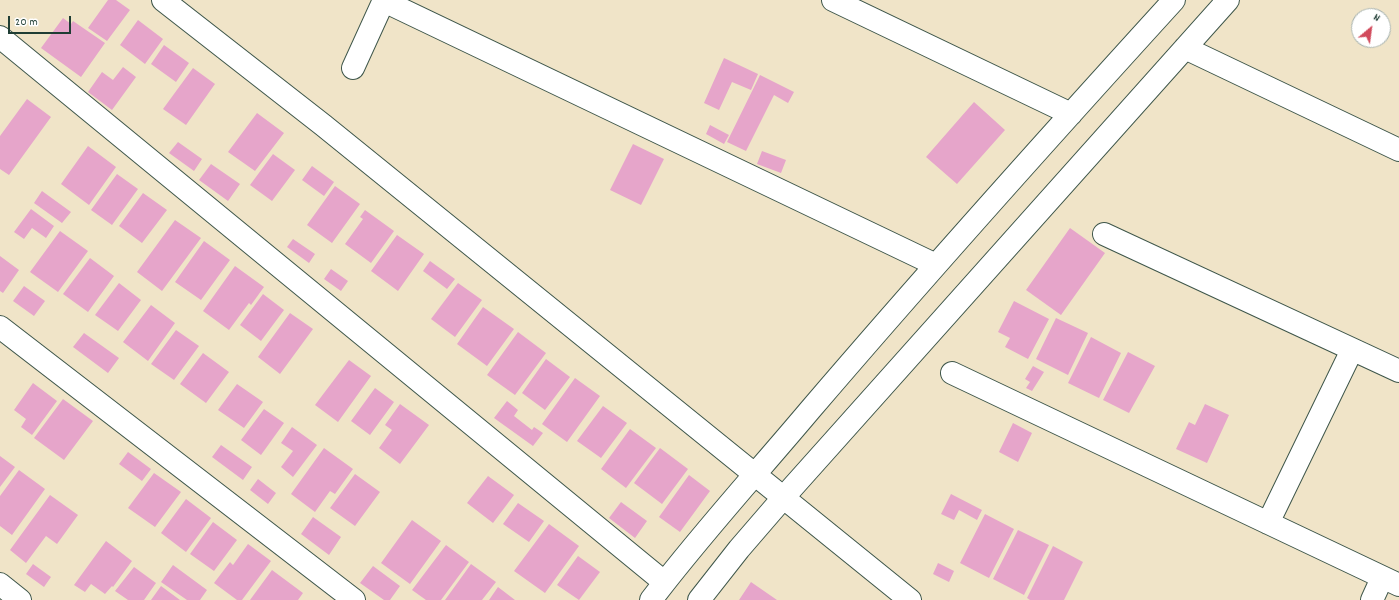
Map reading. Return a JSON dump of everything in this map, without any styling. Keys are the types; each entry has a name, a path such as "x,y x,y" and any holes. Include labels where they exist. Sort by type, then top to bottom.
{"street":[{"path":"163,0 323,124 910,600"},
{"path":"353,68 384,0 936,265"},
{"path":"833,0 1071,114"},
{"path":"651,600 664,582 875,334 1174,0"},
{"path":"699,600 739,549 783,498 1228,0"},
{"path":"0,38 664,582"},
{"path":"1185,48 1399,150"},
{"path":"1104,234 1399,371"},
{"path":"0,327 354,600"},
{"path":"1268,523 1352,350"},
{"path":"952,373 1391,582 1372,600"},
{"path":"0,584 20,600"}],"building":[{"path":"108,0 116,0 130,10 107,41 88,28"},
{"path":"63,18 71,24 73,21 105,43 81,77 41,48"},
{"path":"138,20 163,39 145,64 120,45"},
{"path":"164,45 189,63 176,82 151,64"},
{"path":"724,58 758,74 751,90 732,82 719,110 704,103"},
{"path":"123,67 136,77 112,110 88,92 102,72 113,80"},
{"path":"193,68 215,84 186,125 163,109"},
{"path":"760,75 794,92 788,103 774,95 746,151 727,142"},
{"path":"27,99 51,117 9,175 0,169 0,136"},
{"path":"974,102 1005,130 957,184 926,157"},
{"path":"257,113 284,133 255,171 228,152"},
{"path":"710,125 729,135 724,144 706,134"},
{"path":"178,142 202,159 194,171 169,153"},
{"path":"633,144 664,159 641,205 610,190"},
{"path":"88,146 116,167 89,205 61,184"},
{"path":"762,151 786,160 781,173 757,164"},
{"path":"273,154 295,170 272,201 250,185"},
{"path":"211,164 240,184 228,201 199,180"},
{"path":"312,166 334,182 324,196 302,180"},
{"path":"117,174 138,189 112,225 91,210"},
{"path":"335,186 360,204 332,243 307,225"},
{"path":"42,191 71,212 62,223 34,203"},
{"path":"143,193 167,210 142,243 119,226"},
{"path":"31,209 54,226 46,238 32,228 24,239 14,232"},
{"path":"365,210 394,231 371,263 345,244 363,219 360,217"},
{"path":"175,220 201,238 162,291 137,272"},
{"path":"1070,228 1105,253 1061,315 1026,290"},
{"path":"60,231 88,251 58,292 30,272"},
{"path":"397,235 424,254 398,291 371,271"},
{"path":"293,239 315,254 309,263 287,247"},
{"path":"204,241 230,260 201,300 175,282"},
{"path":"0,256 19,270 3,293 0,291"},
{"path":"90,258 114,276 88,312 63,294"},
{"path":"430,261 455,279 447,289 423,271"},
{"path":"235,266 264,287 251,305 249,303 229,330 203,311"},
{"path":"331,269 348,281 341,291 324,279"},
{"path":"119,283 141,300 118,331 95,315"},
{"path":"458,283 482,300 455,337 431,319"},
{"path":"24,286 45,301 34,316 13,301"},
{"path":"263,294 284,310 261,341 240,325"},
{"path":"1014,301 1049,319 1028,359 1005,347 1010,338 998,332"},
{"path":"151,305 175,323 148,361 123,342"},
{"path":"483,307 514,329 487,366 457,344"},
{"path":"290,313 313,329 280,374 258,357"},
{"path":"1056,318 1088,333 1068,375 1036,359"},
{"path":"176,330 199,346 174,380 151,364"},
{"path":"518,332 546,353 515,395 487,375"},
{"path":"84,333 119,358 108,373 73,347"},
{"path":"1091,337 1121,353 1099,398 1068,383"},
{"path":"1128,352 1155,366 1129,413 1103,400"},
{"path":"203,353 229,372 206,403 180,384"},
{"path":"546,359 570,377 545,410 522,393"},
{"path":"349,360 371,376 338,422 315,405"},
{"path":"1033,366 1044,372 1032,391 1026,388 1030,382 1025,379"},
{"path":"575,378 600,396 567,442 542,424"},
{"path":"33,383 57,401 32,435 21,427 26,419 14,410"},
{"path":"237,384 263,402 244,428 218,410"},
{"path":"375,388 394,402 370,435 351,421"},
{"path":"63,399 93,421 64,460 34,438"},
{"path":"507,401 518,410 514,416 532,430 534,427 543,433 533,446 494,418"},
{"path":"400,404 429,425 400,464 379,448 392,430 385,425"},
{"path":"1205,404 1229,415 1207,463 1176,449 1189,422 1195,425"},
{"path":"603,406 627,423 601,458 577,441"},
{"path":"264,409 284,423 261,455 241,440"},
{"path":"1013,423 1032,433 1018,462 999,452"},
{"path":"292,427 317,445 293,477 281,467 293,451 281,443"},
{"path":"630,429 656,448 626,488 601,469"},
{"path":"221,445 252,467 243,480 212,457"},
{"path":"324,448 353,469 335,494 330,491 315,512 291,494"},
{"path":"660,448 688,469 662,504 634,483"},
{"path":"128,452 151,469 142,481 119,464"},
{"path":"0,456 15,467 0,487"},
{"path":"19,470 45,489 12,535 0,526 0,496"},
{"path":"154,473 181,492 155,527 128,508"},
{"path":"355,474 380,492 355,526 330,508"},
{"path":"689,475 710,491 680,532 659,517"},
{"path":"488,476 514,495 493,523 467,503"},
{"path":"258,479 276,493 268,504 250,490"},
{"path":"951,494 982,510 977,520 959,510 954,520 941,514"},
{"path":"50,495 78,515 57,544 46,536 26,563 10,550"},
{"path":"186,499 211,518 186,552 161,533"},
{"path":"621,502 647,521 635,538 609,518"},
{"path":"518,503 544,521 529,542 503,524"},
{"path":"985,514 1014,529 989,578 960,563"},
{"path":"313,517 341,537 329,555 301,534"},
{"path":"412,520 441,541 410,584 381,563"},
{"path":"213,522 237,540 214,571 190,554"},
{"path":"549,524 579,546 545,593 514,571"},
{"path":"1018,530 1049,545 1024,595 993,579"},
{"path":"106,541 132,561 113,587 112,586 105,594 91,584 85,592 74,585"},
{"path":"248,544 271,561 242,600 237,600 214,583 230,562 233,565"},
{"path":"446,545 469,562 441,600 426,600 412,590"},
{"path":"1053,546 1083,562 1064,600 1030,600 1027,598"},
{"path":"578,556 600,572 579,600 557,585"},
{"path":"938,563 954,571 949,582 933,574"},
{"path":"33,564 51,577 44,587 26,574"},
{"path":"471,564 496,582 482,600 445,600"},
{"path":"173,565 207,590 200,600 187,600 161,582"},
{"path":"373,566 400,586 390,600 384,600 360,583"},
{"path":"134,567 156,583 144,600 128,600 115,591"},
{"path":"272,570 303,593 298,600 250,600"},
{"path":"751,582 777,600 739,600"},
{"path":"161,586 180,600 151,600"},
{"path":"498,587 515,600 489,600"}]}
